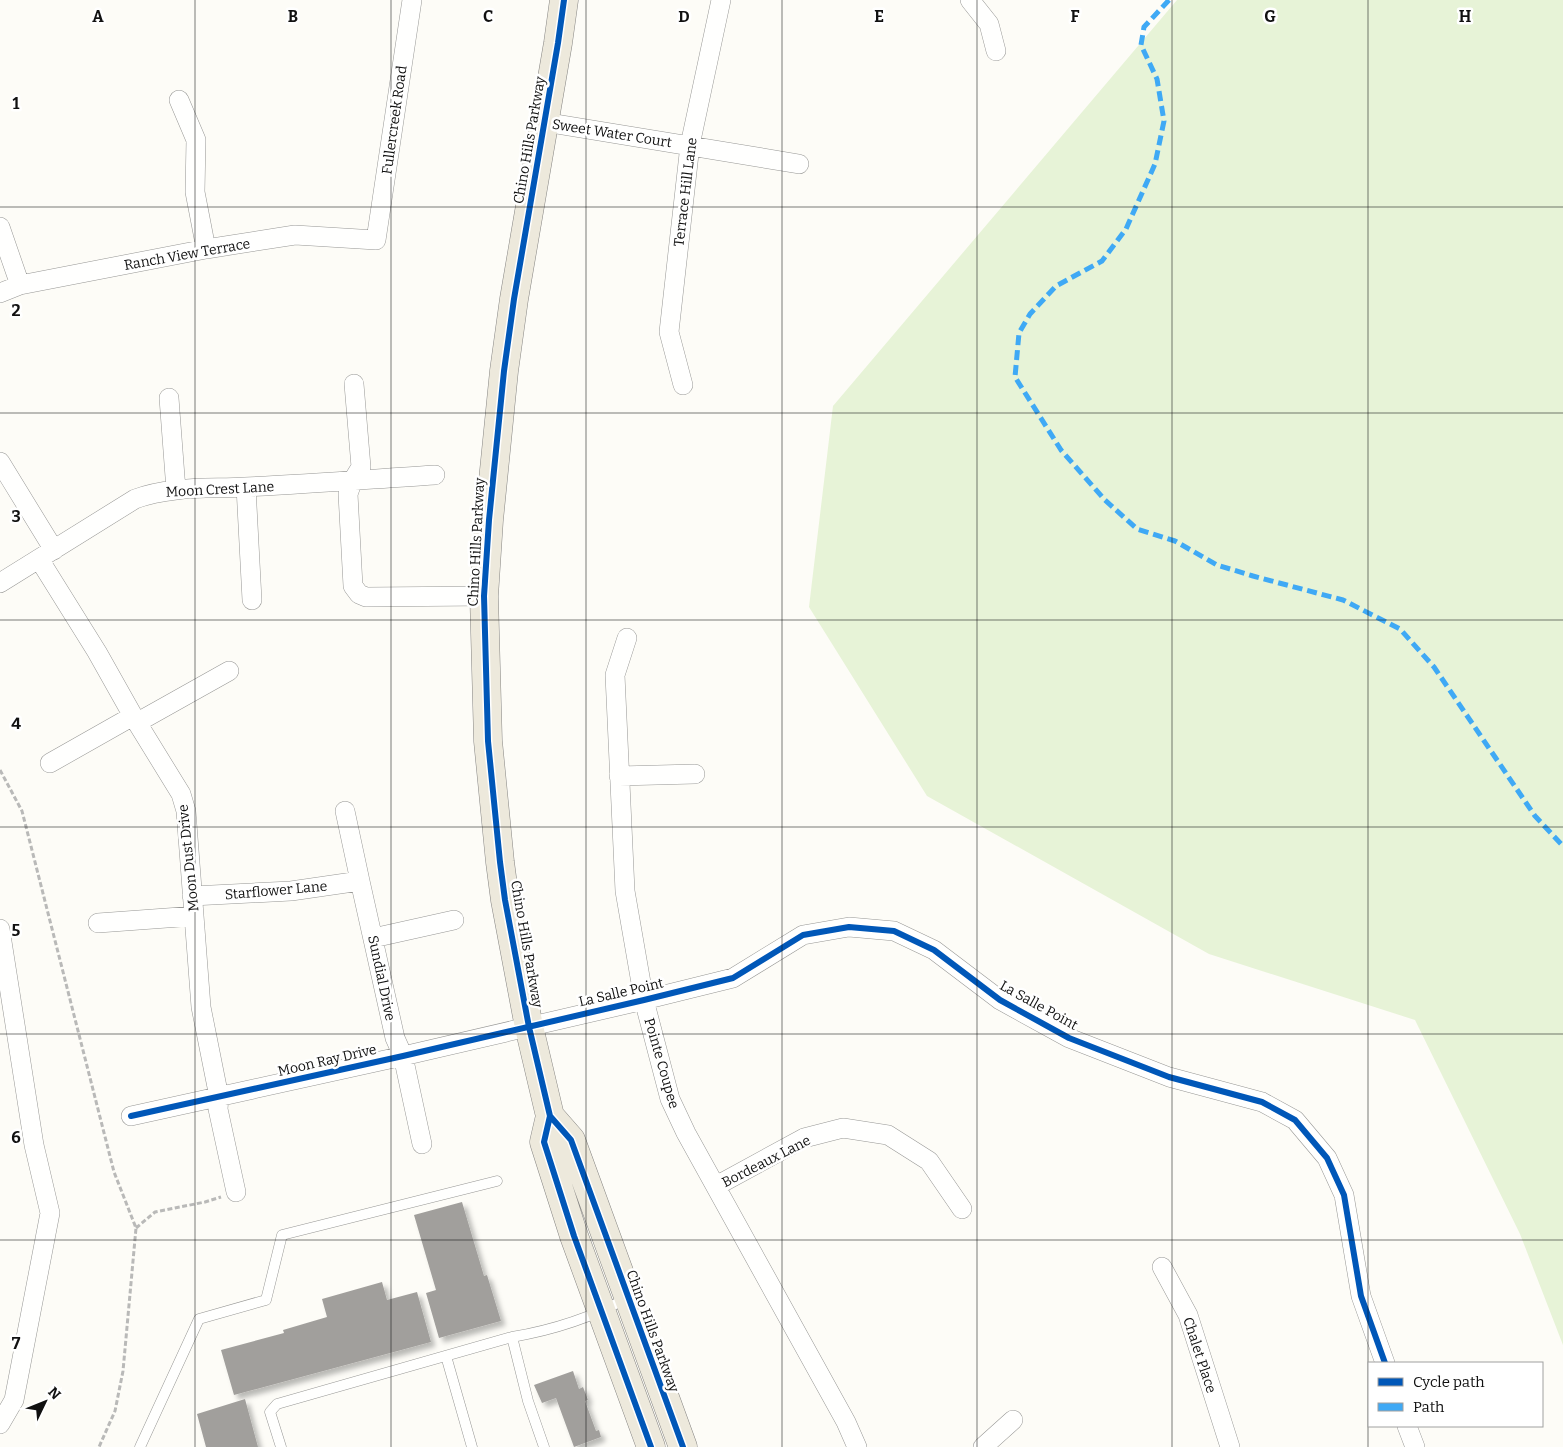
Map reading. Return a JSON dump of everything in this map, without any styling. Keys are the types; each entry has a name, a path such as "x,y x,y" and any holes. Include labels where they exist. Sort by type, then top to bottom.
{"main road":[{"name":"Chino Hills Parkway","path":"564,0 514,299 504,371 489,520 484,596 488,741 505,900 529,1027 550,1116 544,1142 574,1236 651,1447"},
{"name":"Chino Hills Parkway","path":"550,1116 571,1140 683,1447"}],"street":[{"name":"Fullercreek Road","path":"376,240 412,0"},
{"name":"Terrace Hill Lane","path":"683,385 669,332 690,145 721,0"},
{"path":"970,0 989,24 996,51"},
{"path":"179,100 196,140 195,192 206,249"},
{"name":"Sweet Water Court","path":"544,122 799,164"},
{"path":"0,227 20,285"},
{"name":"Ranch View Terrace","path":"0,292 20,285 206,249 295,235 376,240"},
{"path":"354,384 361,467 353,480 348,494 353,586 359,594 366,597 484,596"},
{"path":"169,398 176,490"},
{"name":"Moon Dust Drive","path":"0,462 98,652 181,794 186,811 200,1007 219,1097 218,1109 236,1192"},
{"name":"Moon Crest Lane","path":"0,583 136,500 150,494 176,490 435,475"},
{"path":"246,487 252,600"},
{"name":"Pointe Coupee","path":"627,638 615,675 625,891 644,1000 670,1099 686,1133 846,1422 857,1447"},
{"path":"50,763 228,671"},
{"path":"619,776 695,774"},
{"name":"Sundial Drive","path":"346,811 395,1038 402,1056 422,1144"},
{"name":"Starflower Lane","path":"192,896 291,891 360,881"},
{"path":"98,923 194,916"},
{"path":"373,938 454,920"},
{"name":"La Salle Point","path":"529,1027 733,978 803,935 849,927 894,931 934,950 1000,1000 1069,1038 1169,1077 1262,1102 1295,1120 1327,1158 1344,1195 1360,1296 1385,1362"},
{"path":"0,929 34,1145 50,1213 14,1400 0,1424"},
{"name":"Moon Ray Drive","path":"131,1116 529,1027"},
{"name":"Bordeaux Lane","path":"716,1186 804,1138 843,1128 888,1135 929,1161 962,1209"},
{"name":"Chalet Place","path":"1162,1267 1188,1315 1230,1447"},
{"path":"982,1447 1014,1420"},
{"path":"1407,1427 1415,1447"}],"lane":[{"path":"140,1447 199,1319 266,1300 282,1235 496,1181"},
{"path":"281,1447 270,1412 277,1404 512,1337 539,1333 601,1312 628,1298"},
{"path":"512,1337 528,1401 544,1447"},
{"path":"446,1356 472,1447"}],"path":[{"path":"0,770 22,811 114,1172 136,1228 123,1371 115,1411 99,1447"},
{"path":"136,1228 155,1212 205,1202 236,1192"}],"green space":[{"path":"1177,0 1563,0 1563,1345 1520,1234 1415,1020 1209,954 927,796 809,607 833,406"}],"building":[{"path":"462,1202 484,1276 487,1275 501,1321 439,1338 426,1293 436,1290 414,1215"},
{"path":"382,1282 387,1300 417,1292 431,1342 234,1395 221,1350 284,1333 283,1330 327,1317 322,1299"},
{"path":"573,1371 579,1389 583,1387 588,1400 585,1401 596,1431 599,1430 601,1437 574,1447 556,1398 542,1403 534,1385"},
{"path":"245,1399 258,1447 206,1447 197,1414"}],"marked path":[{"path":"1169,0 1144,27 1141,45 1157,79 1164,121 1155,164 1126,229 1102,261 1056,286 1030,314 1019,333 1015,377 1061,450 1105,500 1137,529 1175,541 1217,565 1343,600 1400,629 1434,667 1535,816 1563,846"}],"cycle path":[{"path":"564,0 514,299 504,371 489,520 484,596 488,741 505,900 529,1027 550,1116 571,1140 683,1447"},
{"path":"131,1116 403,1056 733,978 803,935 849,927 894,931 934,950 1000,1000 1069,1038 1169,1077 1262,1102 1295,1120 1327,1158 1344,1195 1361,1296 1385,1362"},
{"path":"550,1116 544,1142 574,1236 651,1447"}]}
